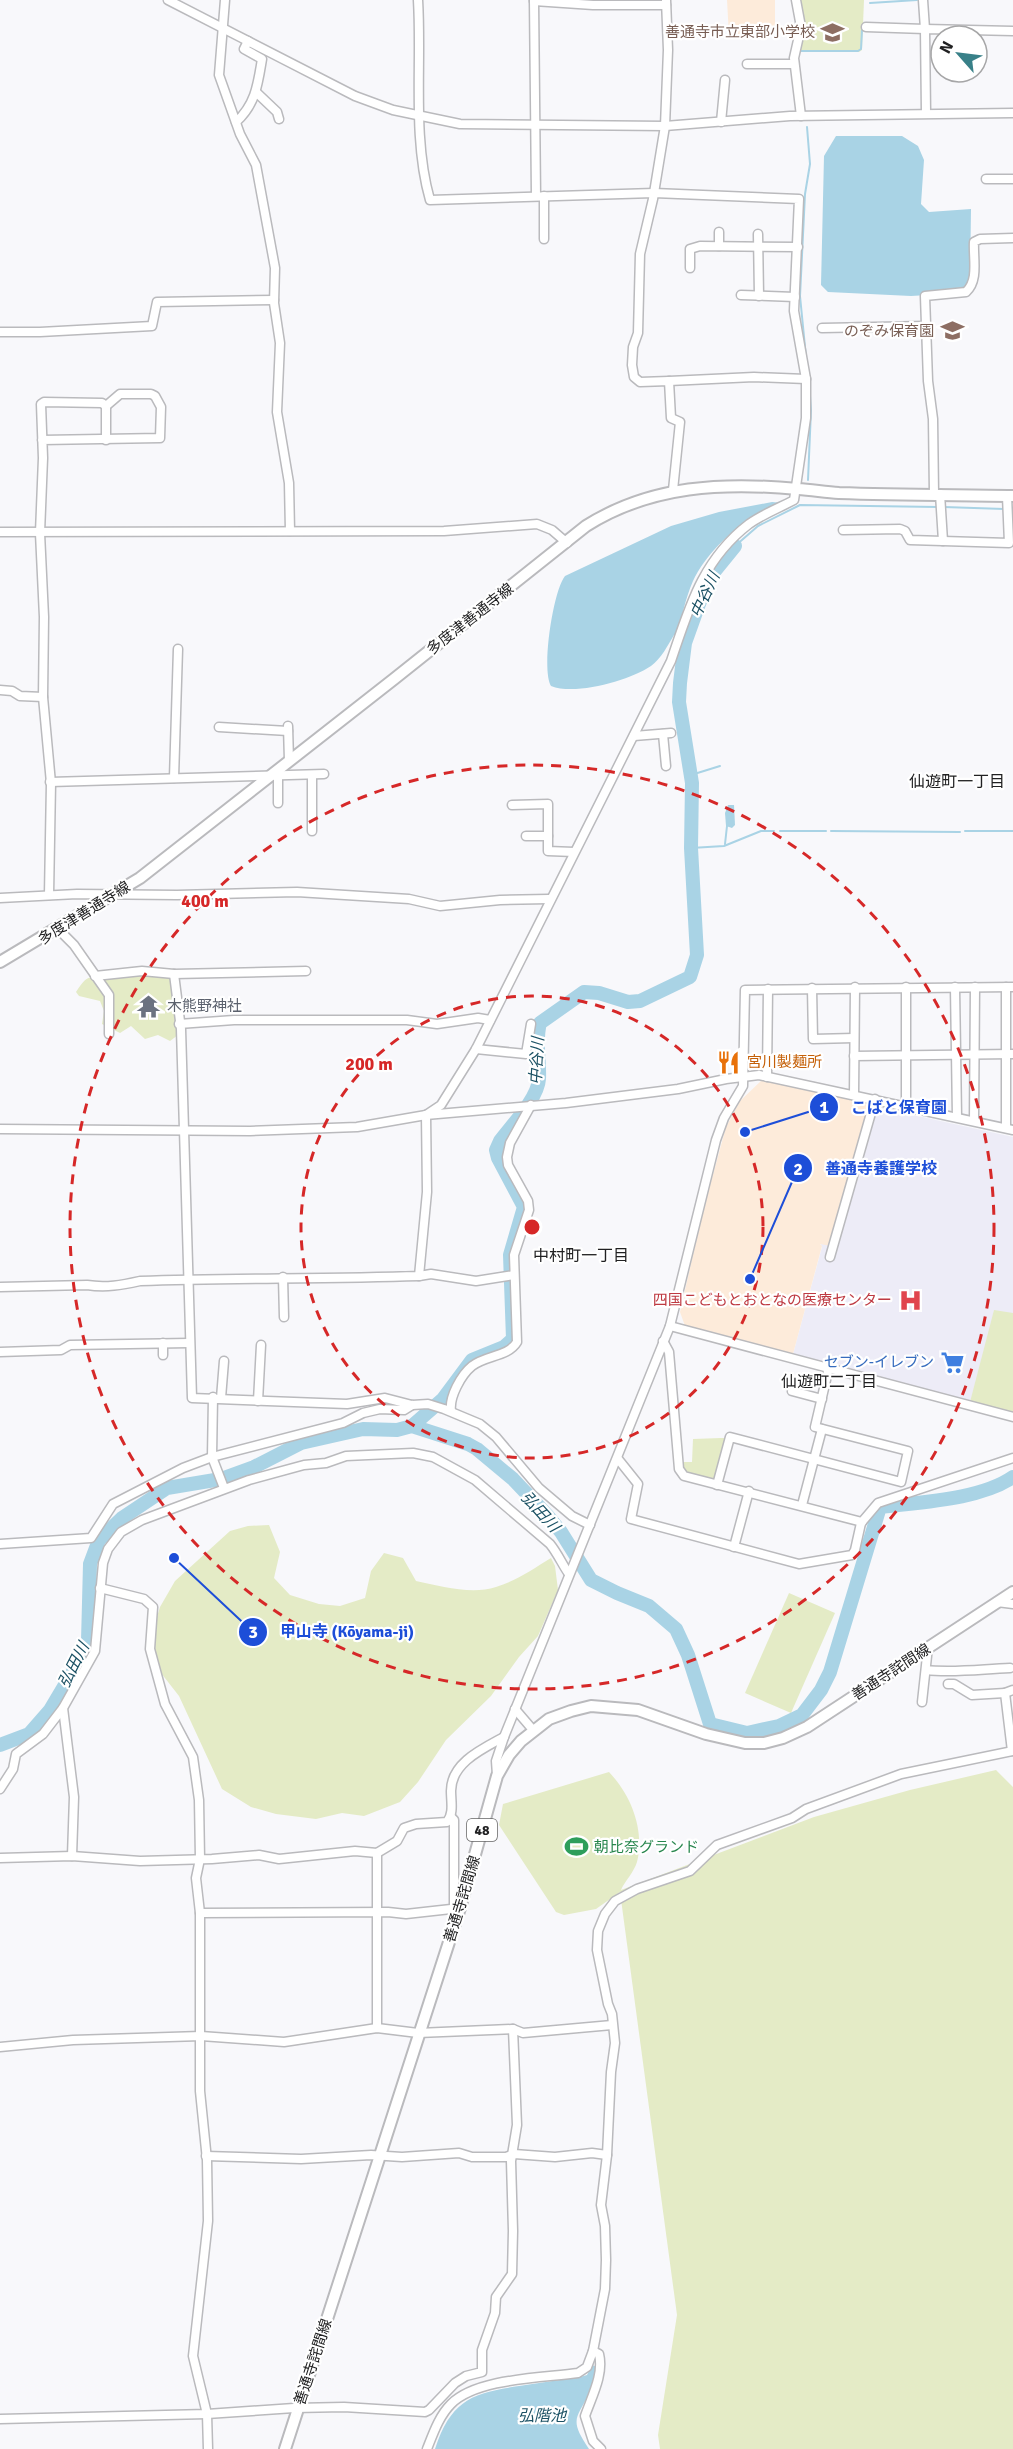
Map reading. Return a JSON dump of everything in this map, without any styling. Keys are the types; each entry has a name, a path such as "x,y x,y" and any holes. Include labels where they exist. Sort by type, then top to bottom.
{"main road":[{"name":"多度津善通寺線","path":"0,962 114,895 164,860 586,526 602,516 650,496 673,490 707,487 796,488 938,501 1009,503"},
{"name":"善通寺詫間線","path":"285,2449 381,2155 497,1776 509,1755 533,1730 549,1719 591,1706 638,1710 726,1740 764,1743 783,1738 807,1727 1013,1592"}],"street":[{"path":"168,0 356,96 420,117 460,124 665,126 801,116 1013,113"},
{"path":"225,0 219,75 236,122 256,165 275,268 274,300 280,343 277,412 289,483 290,531"},
{"path":"418,0 420,117 425,182 430,200 654,193 799,199 794,311 806,379 806,418 794,500 751,522 735,535 710,564 695,594 670,661 634,736 549,899 476,1049 441,1105 426,1114"},
{"path":"796,0 801,27 794,64 801,116"},
{"path":"544,239 534,98 534,1 593,5 668,1 665,126 654,193 640,254 638,333 633,347 632,365 634,377 640,382 754,378 806,379"},
{"path":"923,1 926,113"},
{"path":"866,27 1013,31"},
{"path":"236,122 257,93 262,58 244,49 248,41"},
{"path":"747,64 794,64"},
{"path":"721,122 725,80"},
{"path":"257,93 277,112 279,119"},
{"path":"986,179 1013,179"},
{"path":"719,232 719,246"},
{"path":"758,234 759,296"},
{"path":"943,541 928,381 925,296 961,294 970,289 974,277 976,240 1013,238"},
{"path":"690,268 690,249 700,246 798,246"},
{"path":"741,295 795,297"},
{"path":"0,332 152,326 157,302 274,300"},
{"path":"822,328 926,326"},
{"path":"669,381 671,418 680,423 673,490"},
{"path":"42,440 106,440 160,438 162,417 159,400 151,394 120,394 106,406 106,440"},
{"path":"49,895 51,782 43,697 44,617 40,533 42,440 40,412 44,402 102,403 106,406"},
{"path":"843,530 900,529 905,531 910,540 1009,543 1009,503"},
{"path":"0,532 444,531 537,524 552,530 567,543"},
{"path":"174,778 178,649"},
{"path":"0,690 12,691 20,696 43,697"},
{"path":"219,728 249,734 288,728 289,761"},
{"path":"634,736 667,733 666,766"},
{"path":"51,782 324,774"},
{"path":"273,776 278,803"},
{"path":"312,776 308,813 312,831"},
{"path":"512,805 548,804 548,851 574,852"},
{"path":"526,836 548,836"},
{"path":"0,898 49,895 297,892 409,899 440,906 500,900 549,899"},
{"path":"58,929 74,945 109,995 109,1034"},
{"path":"95,976 142,971 174,974 306,971"},
{"path":"174,974 179,1024 182,1029 192,1398 347,1404 385,1398 412,1405 429,1404 480,1424 496,1437 539,1488 572,1516 590,1525"},
{"path":"854,1095 855,987"},
{"path":"906,987 906,1106"},
{"path":"955,987 957,1117"},
{"path":"974,1121 975,987"},
{"path":"0,1130 250,1131 357,1127 426,1114 566,1103 678,1089 743,1077 767,1077 1010,1129 1010,987 745,990 743,1077 742,1086 724,1118 716,1140 670,1326 504,1737 496,1761 497,1776"},
{"path":"812,988 813,1039 854,1038"},
{"path":"767,1077 768,989"},
{"path":"179,1024 234,1020 407,1020 437,1024 478,1018 490,1020"},
{"path":"476,1049 526,1054 531,1024"},
{"path":"854,1056 1010,1054"},
{"path":"830,1257 875,1099"},
{"path":"447,1410 472,1366 513,1349 517,1342 514,1255 529,1210 528,1201 508,1165 507,1157 510,1143 531,1105"},
{"path":"418,1276 427,1192 426,1114"},
{"path":"0,1287 87,1285 99,1287 140,1281 188,1279 283,1277 314,1280 431,1274 476,1281 514,1275"},
{"path":"283,1277 284,1317"},
{"path":"670,1326 1013,1417"},
{"path":"663,1341 669,1352 679,1469 684,1476 862,1522"},
{"path":"163,1343 163,1355"},
{"path":"0,1352 60,1350 70,1345 189,1343"},
{"path":"258,1401 261,1345"},
{"path":"224,1361 217,1398 212,1457 224,1488"},
{"path":"829,1367 815,1427 908,1451 901,1482 908,1494"},
{"path":"792,1391 822,1399"},
{"path":"0,1544 91,1538 113,1504 152,1482 212,1457 343,1423 371,1411 404,1410 412,1405"},
{"path":"802,1505 822,1429"},
{"path":"717,1485 730,1437 901,1482"},
{"path":"0,1789 13,1769 16,1754 43,1734 63,1708 95,1651 100,1588 108,1549 121,1532 142,1520 224,1488 304,1465 326,1463 346,1456 413,1453 433,1457 475,1480 493,1495 550,1544 558,1554 561,1564 570,1572"},
{"path":"618,1459 638,1484 631,1519 800,1564 848,1557 855,1550 862,1522 878,1503 1013,1458"},
{"path":"734,1547 748,1491"},
{"path":"100,1588 144,1599 153,1607 150,1649 165,1704 193,1757 195,1767 199,1800 200,1859 196,1878 200,1913 198,2004 201,2036 200,2091 206,2156 208,2221 193,2356 207,2414 208,2449"},
{"path":"997,1602 1013,1604"},
{"path":"922,1702 928,1647"},
{"path":"926,1670 953,1673 963,1670 1010,1668"},
{"path":"427,2449 437,2424 451,2404 460,2398 480,2388 497,2384 578,2373 587,2367 593,2351 605,2289 605,2226 601,2205 615,2043 612,2014 597,1950 598,1931 605,1914 615,1901 637,1889 690,1871 717,1845 792,1818 806,1809 901,1774 1012,1751 1009,1691 972,1695 954,1684 948,1684"},
{"path":"63,1708 74,1797 72,1856"},
{"path":"515,1709 533,1730"},
{"path":"200,1913 388,1912 406,1914 457,1908 451,1789 456,1773 480,1750 504,1737"},
{"path":"0,1858 72,1856 114,1860 200,1859 259,1855 279,1859 355,1851 377,1853 397,1841 404,1828 416,1824 447,1822 451,1817"},
{"path":"377,1853 377,2028"},
{"path":"0,2047 73,2040 201,2036 284,2043 377,2028 418,2033 513,2029 523,2033 612,2025"},
{"path":"0,2419 344,2408 425,2412 455,2383 482,2372 482,2350 495,2313 496,2297 512,2274 511,2161 514,2154 517,2125 513,2029"},
{"path":"206,2156 301,2159 381,2155 402,2157 459,2153 472,2157 506,2157 514,2154 555,2157 592,2153 607,2155"},
{"path":"593,2351 599,2354 601,2360 597,2386 585,2415 593,2441 601,2449"}],"shaded area":[{"name":"善通寺市立東部小学校","path":"727,0 775,0 775,27 762,28 761,36 729,36"},
{"path":"762,1080 865,1102 868,1105 831,1246 820,1244 822,1246 793,1354 685,1326 680,1312 703,1211 726,1127 740,1101"},
{"name":"四国こどもとおとなの医療センター","path":"868,1105 1013,1137 1013,1413 793,1354 822,1247 820,1243 831,1245"}],"green space":[{"name":"善通寺市立東部小学校","path":"799,0 864,0 862,50 859,52 798,51"},
{"path":"125,975 172,977 178,1035 170,1041 158,1035 145,1039 131,1026 120,1033 102,1024 104,1011 100,1001 79,996 76,992 88,978 112,979"},
{"path":"994,1310 1013,1313 1013,1413 970,1402"},
{"path":"726,1438 716,1477 712,1480 684,1473 681,1462 692,1462 693,1439"},
{"path":"269,1525 280,1552 274,1578 290,1595 319,1604 340,1606 365,1598 371,1571 384,1553 403,1558 416,1581 466,1590 486,1589 503,1584 551,1558 555,1566 558,1590 538,1636 519,1657 491,1696 446,1740 418,1782 400,1802 364,1816 342,1813 316,1819 276,1814 251,1807 222,1789 179,1696 161,1673 151,1651 152,1633 160,1607 175,1581 230,1531 248,1526"},
{"path":"789,1593 835,1613 791,1713 745,1693"},
{"path":"996,1770 1013,1787 1013,2449 660,2449 658,2435 677,2315 620,1892 596,1909 564,1915 556,1912 499,1825 503,1804 609,1772 630,1802 639,1838 637,1862 621,1890 814,1817 910,1790"}],"water":[{"path":"836,136 902,136 918,146 924,160 921,204 929,212 971,209 970,280 967,289 961,293 911,296 828,292 821,285 824,156"},
{"path":"772,502 783,503 744,522 704,562 690,588 676,636 674,635 655,663 630,676 602,685 574,689 551,686 547,664 550,631 556,597 565,576 671,526 719,512"},
{"path":"728,805 734,805 735,825 732,828 726,826 725,813"},
{"name":"弘階池","path":"592,2365 597,2367 593,2385 577,2419 578,2431 589,2449 435,2449 448,2419 456,2409 476,2396 503,2389 580,2377 587,2375"}],"waterway":[{"path":"870,3 917,0"},
{"path":"800,51 858,51 861,49 862,30"},
{"path":"806,357 800,296 805,194 810,164 807,127"},
{"path":"808,480 810,396"},
{"path":"735,546 758,526 800,505 938,507"},
{"path":"944,507 1004,509"},
{"name":"中谷川","path":"412,1426 443,1399 472,1360 504,1347 513,1339 510,1255 524,1207 496,1150 500,1141 529,1103 538,1086 540,1023 584,992 599,993 628,1002 640,1001 690,977 697,955 691,848 692,783 679,702 680,683 685,643 709,578 735,546"},
{"path":"691,775 720,766"},
{"path":"725,844 727,826"},
{"path":"691,848 724,846 761,831 774,831"},
{"path":"780,831 826,831"},
{"path":"831,831 960,832"},
{"path":"965,831 1013,831"},
{"name":"弘田川","path":"0,1745 29,1734 50,1710 78,1663 88,1641 90,1564 99,1540 122,1518 167,1488 221,1479 254,1467 301,1443 363,1429 397,1430 412,1426 477,1449 513,1479 547,1515 561,1532 591,1580 649,1606 676,1629 688,1655 710,1724 747,1733 779,1726 802,1715 821,1690 830,1672 880,1507 967,1495 984,1491 1013,1477"}],"place":[{"name":"善通寺市立東部小学校","path":"833,32"},
{"name":"のぞみ保育園","path":"952,331"},
{"name":"木熊野神社","path":"149,1006"},
{"name":"宮川製麺所","path":"729,1062"},
{"name":"こばと保育園","path":"745,1132"},
{"name":"善通寺養護学校","path":"750,1279"},
{"name":"四国こどもとおとなの医療センター","path":"910,1300"},
{"name":"セブン-イレブン","path":"952,1362"},
{"name":"甲山寺 (Kōyama-ji)","path":"174,1558"},
{"name":"朝比奈グランド","path":"576,1847"}],"district":[{"name":"仙遊町一丁目","path":"957,782"},
{"name":"中村町一丁目","path":"581,1256"},
{"name":"仙遊町二丁目","path":"829,1382"}]}
